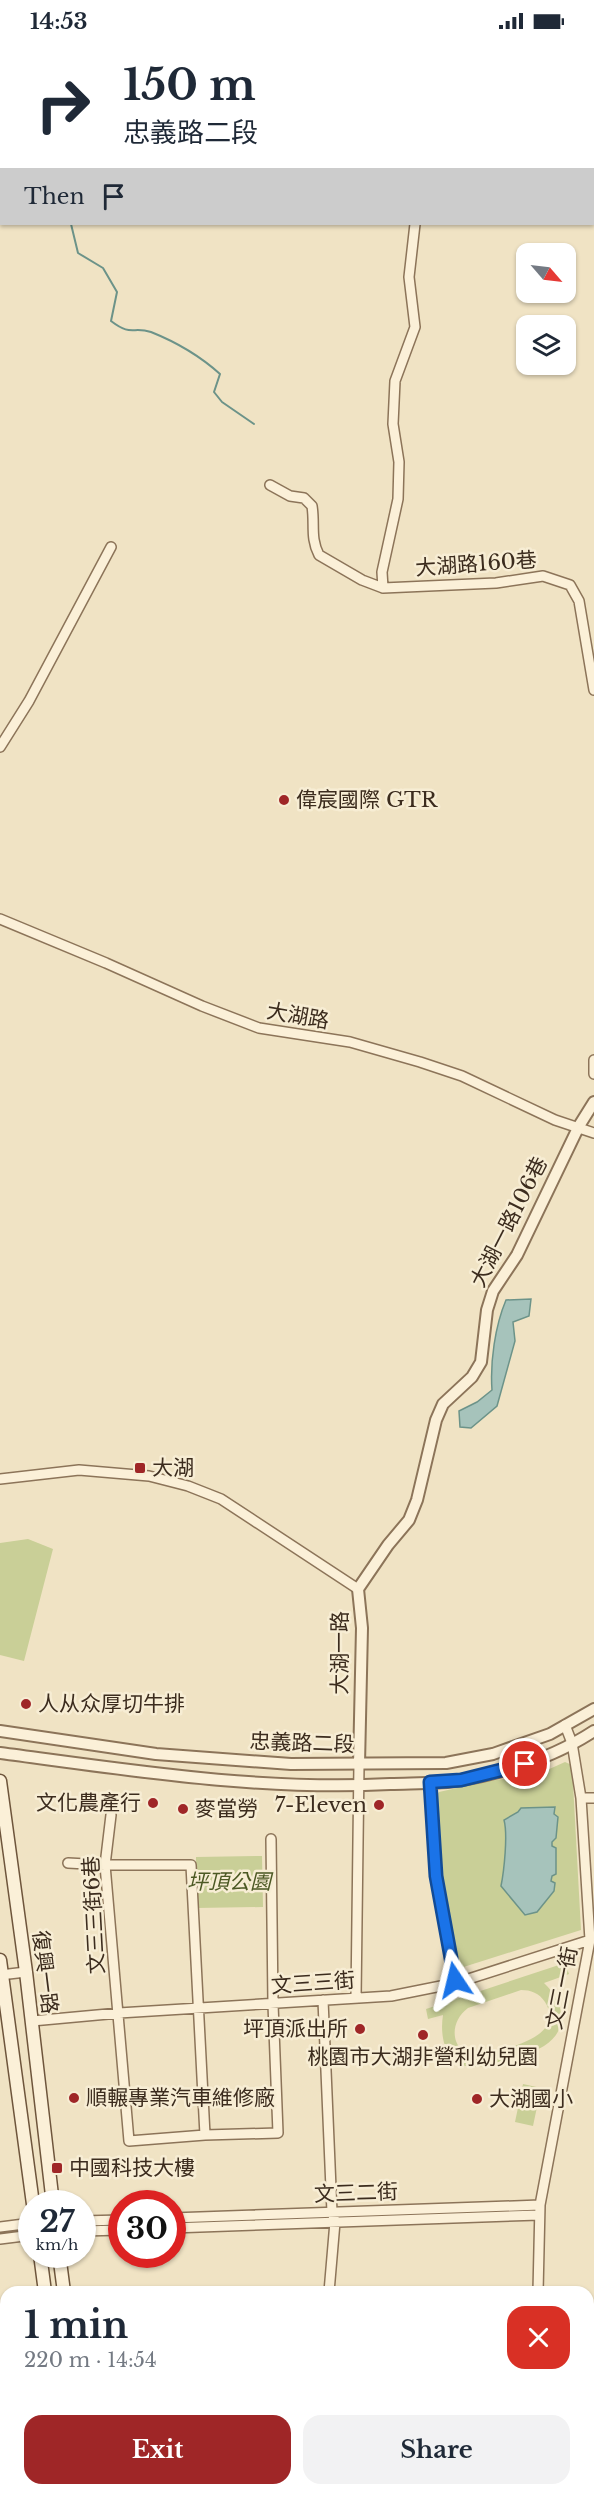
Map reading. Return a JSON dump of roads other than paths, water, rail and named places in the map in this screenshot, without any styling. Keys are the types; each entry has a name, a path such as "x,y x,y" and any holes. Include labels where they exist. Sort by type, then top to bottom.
{"main road":[{"name":"復興一路","path":"0,1781 26,1972 51,2190"},
{"name":"復興一路","path":"0,1960 31,2190"},
{"path":"42,2268 44,2286"},
{"path":"61,2268 63,2286"}],"street":[{"path":"270,485 290,496 304,498 312,506 314,518 311,533 318,555 362,580 383,588 382,573 398,499 399,462 393,424 395,381 415,327 409,277 415,225"},
{"path":"0,747 29,701 111,547"},
{"name":"大湖路160巷","path":"383,588 496,583 543,576 570,585 579,601 594,690"},
{"name":"大湖路","path":"0,919 202,1006 259,1028 291,1035 350,1042 390,1052 462,1076 555,1120 594,1132"},
{"path":"594,1060 594,1074"},
{"name":"大湖一路106巷","path":"358,1589 388,1545 409,1520 417,1500 436,1420 443,1404 472,1377 481,1362 487,1310 493,1291 532,1227 579,1126 594,1102"},
{"name":"大湖一路","path":"0,1479 79,1470 149,1476 188,1486 221,1499 358,1589 362,1628 358,1786 357,1998"},
{"name":"忠義路二段","path":"0,1731 156,1754 291,1764 446,1763 493,1754 550,1734 594,1709"},
{"name":"文三一街","path":"538,2286 539,2210 590,1940 581,1798 572,1743 566,1725"},
{"name":"忠義路二段","path":"0,1753 159,1774 358,1786 461,1780 525,1764 594,1731"},
{"path":"430,1782 436,1876 456,1983"},
{"path":"581,1798 594,1798"},
{"name":"文三三街6巷","path":"111,1815 105,1865 129,2141 205,2135"},
{"path":"68,1863 191,1865 205,2135 278,2133 273,2004 271,1839"},
{"name":"文三三街","path":"32,2021 119,2013 391,1996 456,1983 590,1940"},
{"path":"1,1975 26,1972"},
{"path":"323,2000 334,2217 328,2286"},
{"name":"文三二街","path":"186,2218 334,2217 539,2210"},
{"name":"文三二街","path":"186,2227 334,2217"},
{"path":"0,2227 18,2225"},
{"path":"0,2239 18,2237"}],"water":[{"path":"531,1299 529,1316 513,1322 515,1341 497,1406 471,1428 460,1427 459,1411 477,1402 492,1390 494,1344 506,1300"},
{"path":"555,1807 554,1814 558,1817 556,1838 552,1846 556,1848 556,1874 552,1876 551,1881 555,1883 554,1891 537,1912 525,1915 501,1886 506,1844 504,1820 521,1808"}],"waterway":[{"path":"71,225 78,253 103,268 117,292 111,321 123,329 151,332 204,361 220,374 214,392 222,402 254,424"}],"place":[{"name":"偉宸國際 GTR","path":"284,800"},
{"name":"大湖","path":"140,1468"},
{"name":"人从众厚切牛排","path":"26,1704"},
{"name":"文化農產行","path":"153,1803"},
{"name":"7-Eleven","path":"379,1805"},
{"name":"麥當勞","path":"183,1809"},
{"name":"坪頂派出所","path":"360,2029"},
{"name":"桃園市大湖非營利幼兒園","path":"423,2035"},
{"name":"順輾專業汽車維修廠","path":"74,2098"},
{"name":"大湖國小","path":"477,2099"},
{"name":"中國科技大樓","path":"57,2168"}],"park label":[{"name":"坪頂公園","path":"229,1882"}]}
